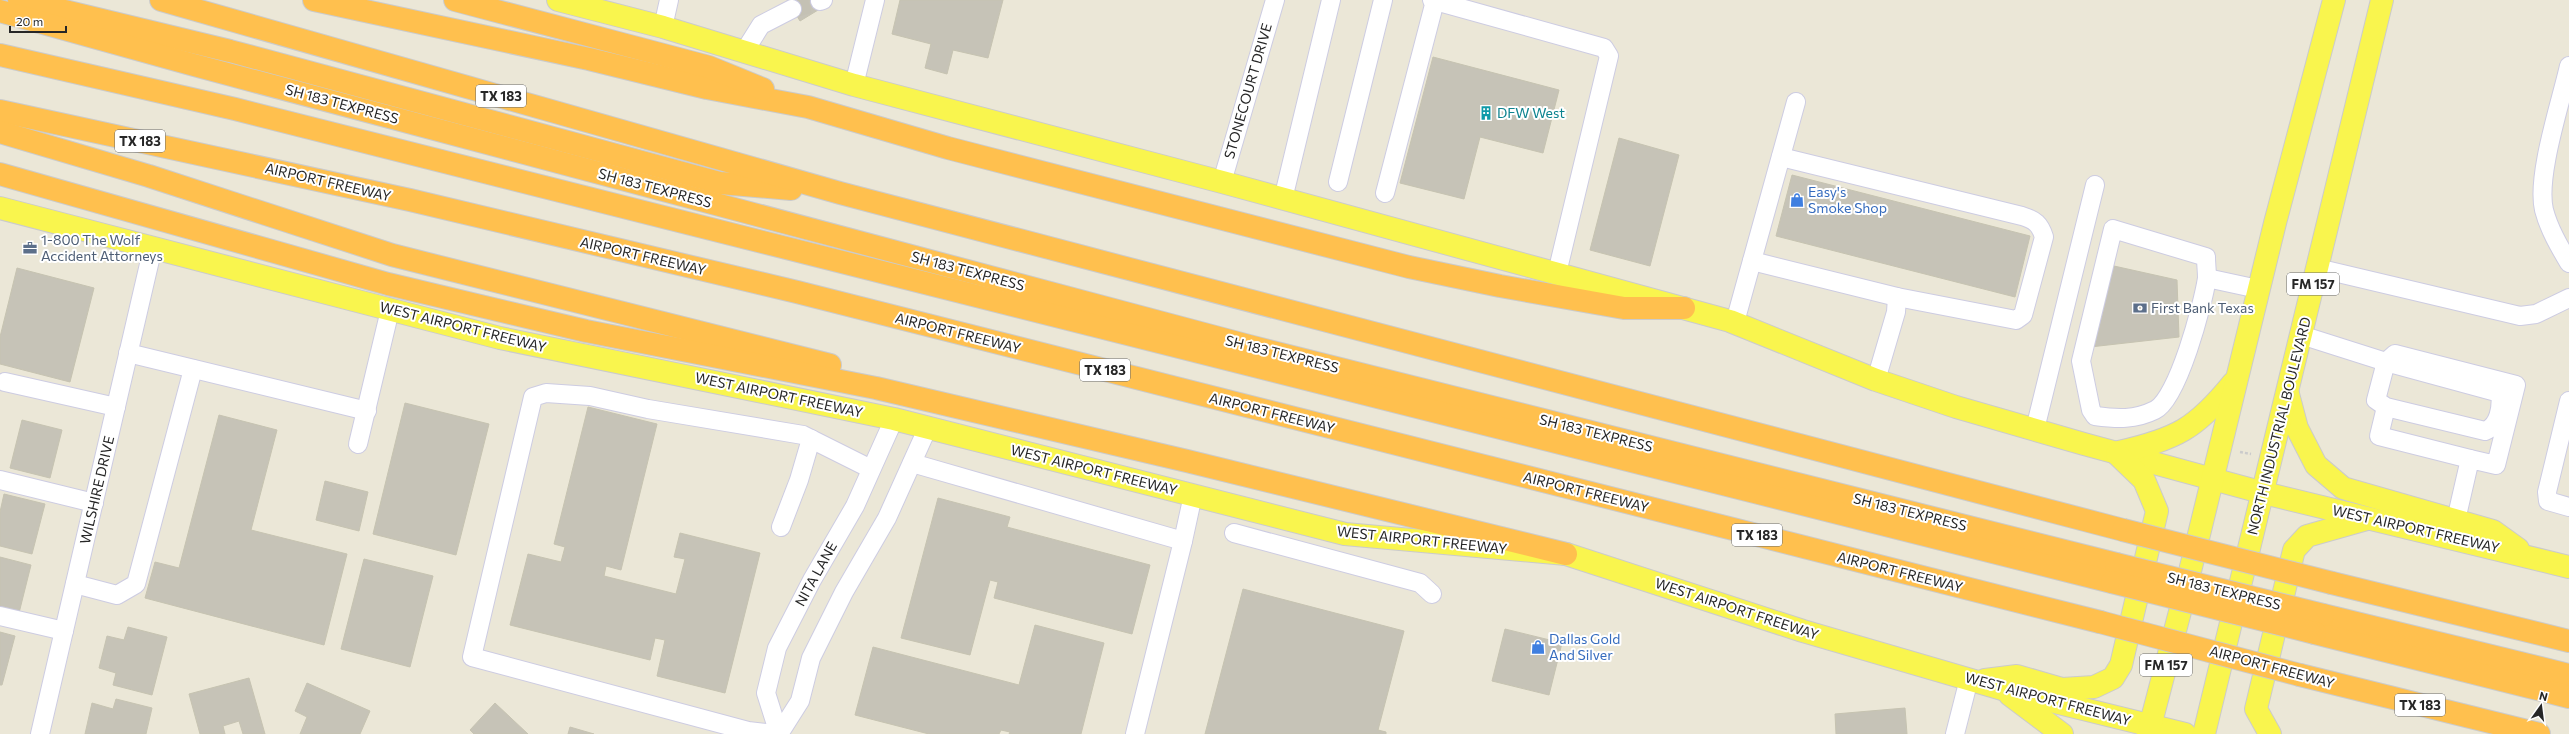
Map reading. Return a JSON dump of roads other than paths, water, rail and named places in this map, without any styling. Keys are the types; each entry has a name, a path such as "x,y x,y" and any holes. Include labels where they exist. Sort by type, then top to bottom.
{"highway":[{"path":"19,0 238,53 720,183 840,193"},
{"name":"TX 183","path":"160,0 840,193 2123,530 2569,641"},
{"path":"314,0 589,59 707,88 808,107 948,148 1409,266 1500,286 1624,308 1684,308"},
{"path":"455,0 709,67 808,107"},
{"name":"SH 183 TEXPRESS","path":"0,11 194,65 1249,346 2114,573"},
{"name":"SH 183 TEXPRESS","path":"0,55 235,109 2319,624 2569,676"},
{"name":"AIRPORT FREEWAY","path":"0,110 395,197 797,292 2100,622 2300,675 2539,734"},
{"path":"0,132 149,176 392,255 878,378 1187,461"},
{"path":"0,174 396,285 586,331 876,388 1187,461 1566,554"},
{"name":"SH 183 TEXPRESS","path":"2319,624 2569,697"}],"main road":[{"path":"558,0 663,27 854,85 1222,182 1735,322 1876,380 1956,407 2116,453 2264,493"},
{"name":"FM 157","path":"2149,730 2213,480 2258,289 2334,0"},
{"name":"NORTH INDUSTRIAL BOULEVARD","path":"2204,734 2264,493 2382,0"},
{"name":"WEST AIRPORT FREEWAY","path":"0,208 500,338 894,419 1346,534 1566,554 1803,631 2002,689 2149,730 2185,734"},
{"path":"2116,453 2159,443 2186,430 2212,408 2237,377"},
{"path":"2287,393 2298,428 2316,465 2342,488 2493,530 2527,555"},
{"path":"1973,680 2017,676 2062,689 2094,687 2113,678 2121,665 2157,511 2144,480 2116,453"},
{"name":"WEST AIRPORT FREEWAY","path":"2264,493 2569,566"},
{"path":"2270,734 2256,709 2294,550 2308,536 2370,518"},
{"path":"2002,689 2062,734"}],"street":[{"path":"663,27 669,0"},
{"path":"854,85 875,0"},
{"name":"STONECOURT DRIVE","path":"1222,182 1276,0"},
{"path":"1283,199 1331,0"},
{"path":"1338,182 1383,0"},
{"path":"1385,193 1434,0 1604,48 1609,56 1557,273"},
{"path":"744,52 761,25 792,9"},
{"path":"2569,66 2542,182 2544,210 2554,237 2569,263"},
{"path":"1735,322 1796,102"},
{"path":"1752,261 1897,297 2016,320 2023,315 2044,237 2040,226 2033,220 2022,216 1781,157"},
{"path":"2035,429 2095,185"},
{"path":"2113,229 2206,257 2207,278 2189,348 2174,388 2156,410 2124,420 2095,416 2091,410 2080,360 2113,229"},
{"name":"WILSHIRE DRIVE","path":"40,734 153,247"},
{"path":"2317,268 2520,316 2536,314 2569,298"},
{"path":"2207,278 2258,289"},
{"path":"1876,380 1896,312 1897,297"},
{"path":"358,444 390,310"},
{"path":"2301,336 2386,362 2500,393 2501,400 2496,421 2492,429 2485,431 2386,407 2376,400 2386,362 2395,354 2516,385 2496,465 2379,436 2386,407"},
{"path":"128,353 367,411"},
{"path":"75,584 117,596 136,584 193,369"},
{"path":"5,382 116,407"},
{"path":"775,734 748,731 472,657 533,397 546,393 590,396 648,409 803,435 871,469"},
{"path":"2569,401 2547,492 2548,500 2569,507"},
{"name":"NITA LANE","path":"779,734 766,693 777,648 812,580 855,506 894,419"},
{"name":"NITA LANE","path":"779,734 800,701 811,658 844,592 887,518 928,427"},
{"path":"781,527 799,480 811,439"},
{"path":"2456,520 2470,459"},
{"path":"912,463 1183,541"},
{"path":"0,480 94,503"},
{"path":"1135,734 1193,495"},
{"path":"1234,533 1420,583 1432,594"},
{"path":"0,616 64,631"},
{"path":"1955,734 1973,680"}],"tunnel":[{"path":"792,9 820,1"}],"place":[{"name":"DFW West","path":"1486,113"},
{"name":"Easy's Smoke Shop","path":"1797,200"},
{"name":"1-800 The Wolf Accident Attorneys","path":"30,248"},
{"name":"First Bank Texas","path":"2140,308"},
{"name":"Dallas Gold And Silver","path":"1538,647"}]}
